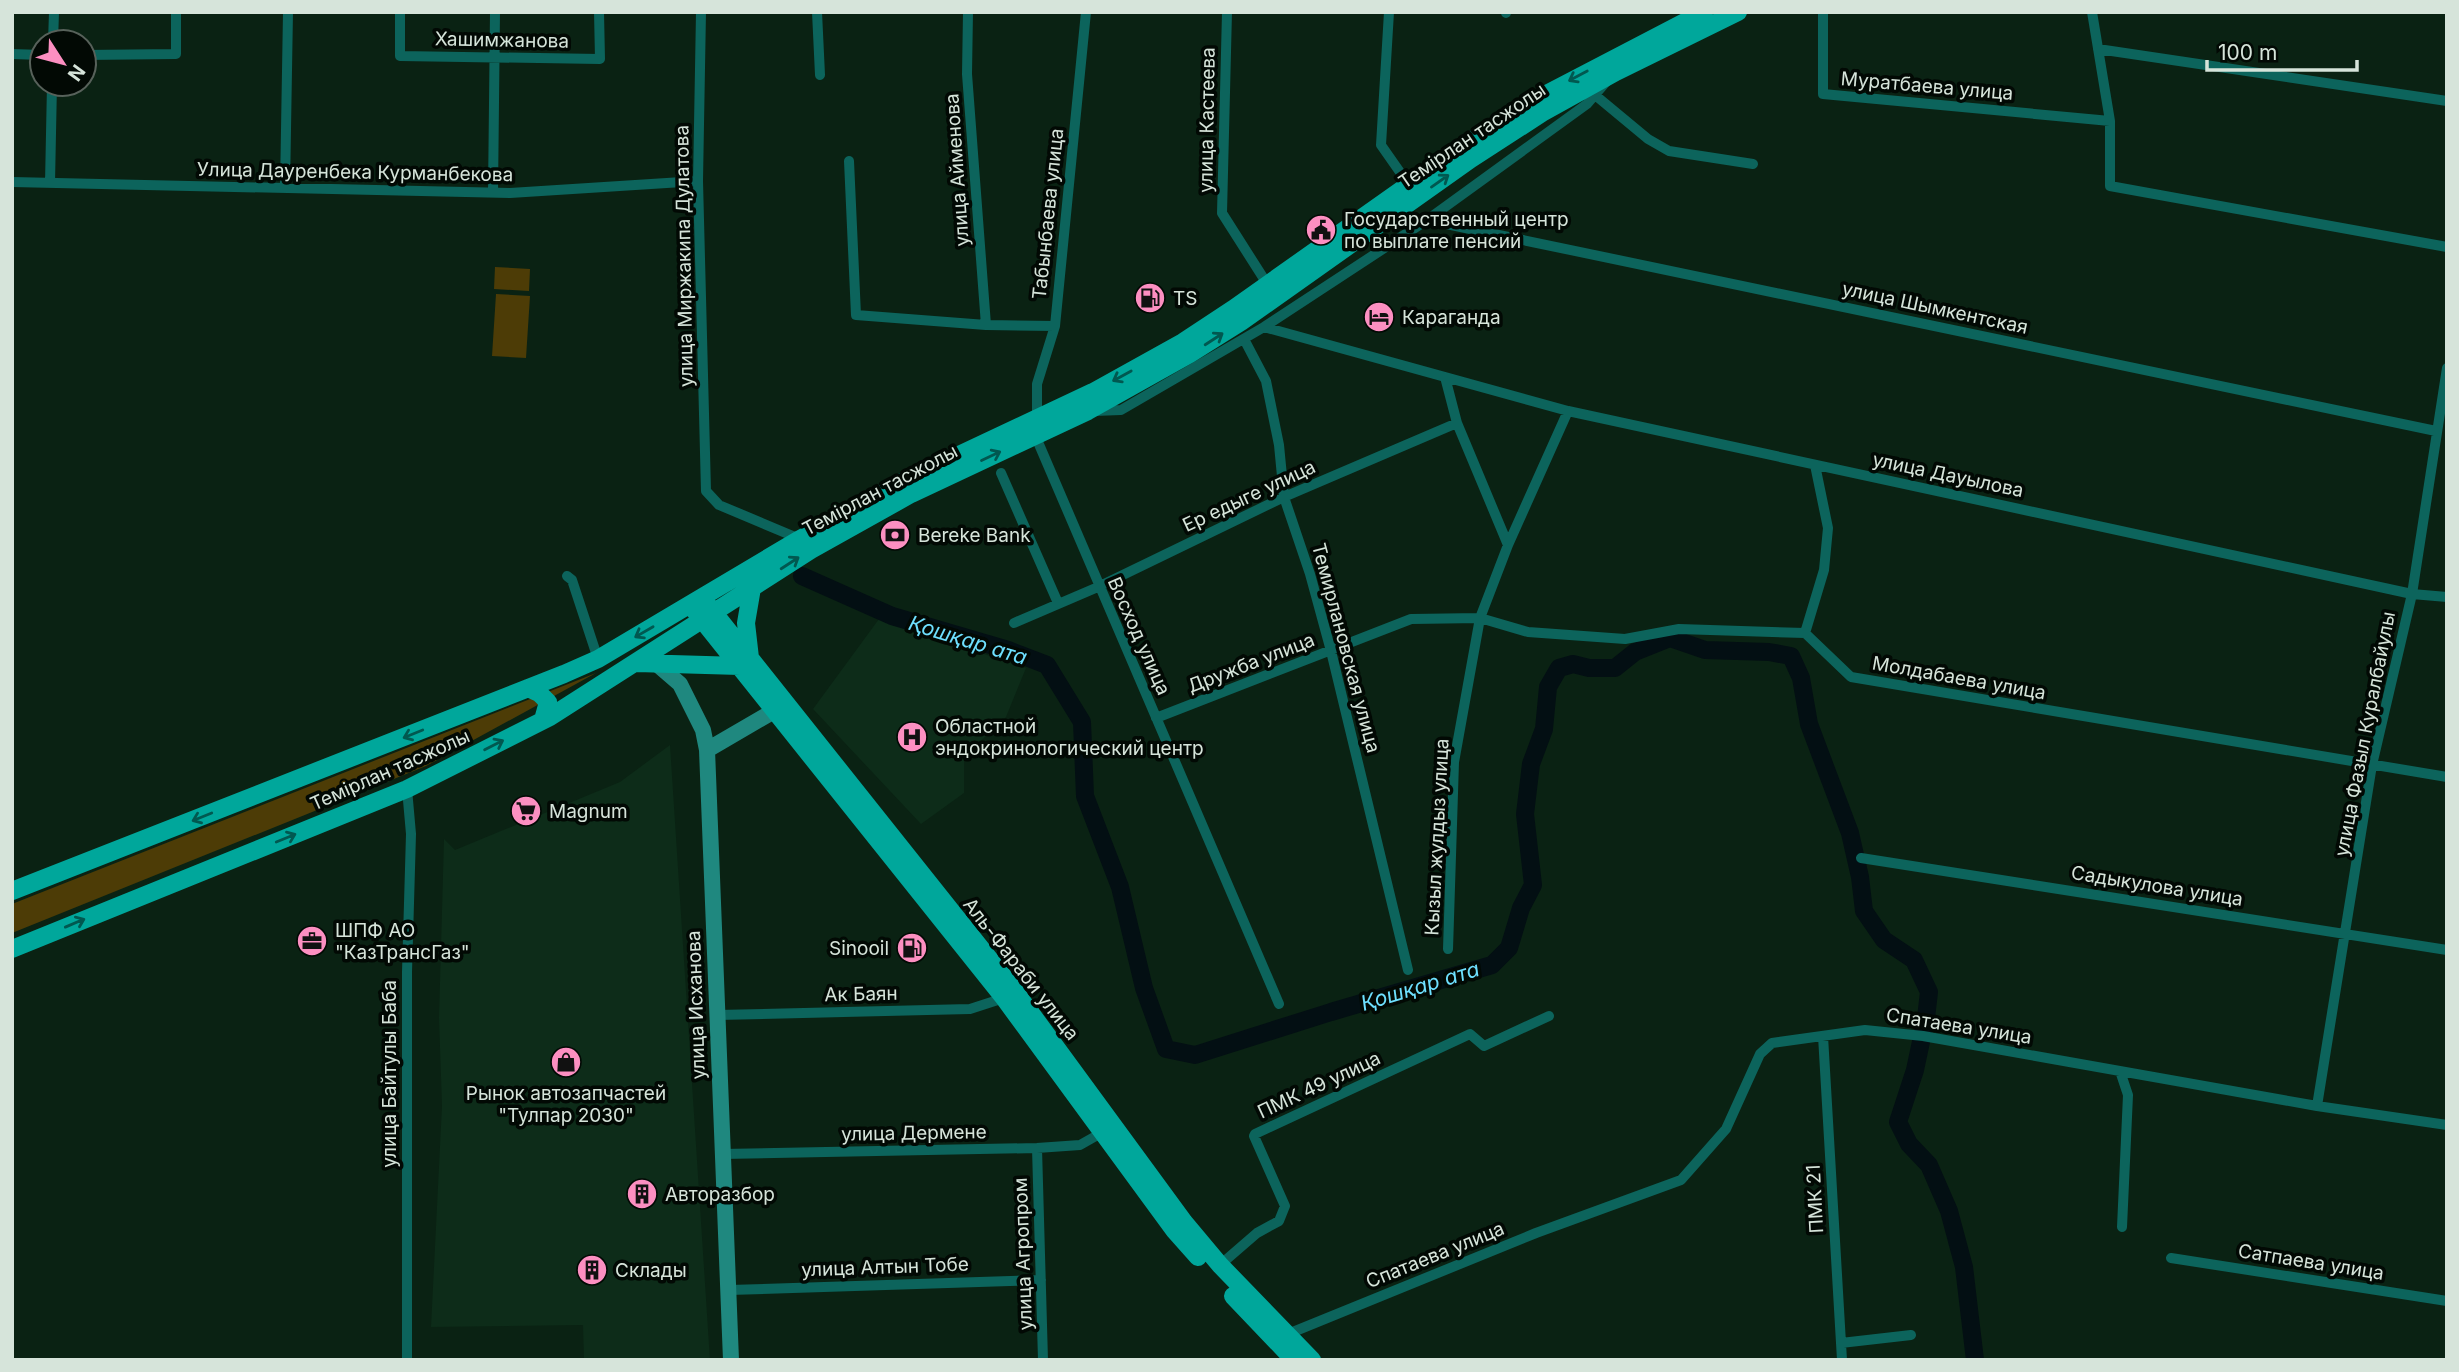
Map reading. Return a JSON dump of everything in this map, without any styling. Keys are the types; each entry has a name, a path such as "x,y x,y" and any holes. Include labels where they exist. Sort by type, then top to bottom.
{"main road":[{"name":"Темірлан тасжолы","path":"12,949 407,789 543,720 637,663 702,609 800,539 904,481 1036,427 1088,411 1190,355 1409,185 1535,100 1704,12"},
{"name":"Темірлан тасжолы","path":"12,891 528,688 752,588 811,550 1036,427 1272,291 1542,113 1616,72 1738,12"},
{"path":"637,663 658,665 745,662 746,623 752,588"},
{"name":"Аль-Фараби улица","path":"702,609 1014,990 1184,1222 1280,1338 1294,1360"},
{"name":"Аль-Фараби улица","path":"745,662 774,711 1004,998 1174,1230 1280,1338 1312,1360"},
{"name":"улица Исханова","path":"658,665 680,684 703,730 707,750 731,1360"},
{"path":"528,688 539,693 548,702 543,720"},
{"path":"707,750 774,711"}],"street":[{"path":"98,55 176,54 176,12"},
{"path":"285,188 288,12"},
{"name":"Хашимжанова","path":"400,12 400,56 600,59 599,12"},
{"path":"492,193 495,12"},
{"name":"улица Миржакипа Дулатова","path":"701,12 698,181 706,491 719,505 800,539"},
{"path":"817,12 820,75"},
{"name":"улица Айменова","path":"968,12 967,74 986,325"},
{"name":"Табынбаева улица","path":"1036,427 1037,384 1055,326 1086,12"},
{"name":"улица Кастеева","path":"1227,12 1222,213 1272,291"},
{"path":"1389,12 1381,145 1409,185"},
{"name":"Муратбаева улица","path":"1823,12 1823,94 2110,121"},
{"path":"2092,12 2110,121 2110,186 2447,247"},
{"path":"2098,49 2447,101"},
{"path":"1088,411 1121,410 1264,327 1427,220 1587,104 1616,72"},
{"path":"1595,95 1648,139 1669,151 1754,164"},
{"path":"50,183 52,98"},
{"path":"849,161 856,315 986,325 1055,326"},
{"name":"Улица Дауренбека Курманбекова","path":"12,182 492,193 698,181"},
{"name":"улица Шымкентская","path":"1427,220 2436,431"},
{"name":"улица Дауылова","path":"1264,327 1568,411 2412,594 2447,597"},
{"name":"Темирлановская улица","path":"1244,339 1266,380 1279,445 1284,497 1310,574 1331,651 1408,970"},
{"name":"улица Фазыл Куралбайулы","path":"2317,1106 2372,765 2412,594 2447,368"},
{"path":"1445,377 1457,423 1508,545"},
{"name":"Кызыл жулдыз улица","path":"1448,949 1454,762 1480,618 1508,545 1568,411"},
{"name":"Ер едыге улица","path":"1014,623 1098,587 1284,497 1457,423"},
{"name":"Восход улица","path":"1036,427 1098,587 1279,1004"},
{"path":"1480,618 1528,632 1625,639 1679,629 1805,633 1824,570 1828,528 1815,465"},
{"path":"1001,473 1058,603"},
{"path":"567,576 572,580 598,659"},
{"name":"Дружба улица","path":"1156,718 1411,619 1480,618"},
{"name":"Молдабаева улица","path":"1805,633 1852,677 2447,777"},
{"name":"улица Байтулы Баба","path":"407,789 411,834 407,994 407,1360"},
{"name":"Садыкулова улица","path":"1861,858 2447,950"},
{"name":"Ак Баян","path":"717,1015 970,1009 1004,998"},
{"name":"ПМК 49 улица","path":"1220,1265 1257,1234 1279,1221 1285,1206 1255,1134 1470,1034 1484,1046 1549,1016"},
{"name":"Спатаева улица","path":"1280,1338 1536,1233 1681,1180 1726,1129 1760,1054 1772,1043 1866,1030 1923,1036 2317,1106 2447,1125"},
{"name":"ПМК 21","path":"1823,1036 1842,1360"},
{"path":"2120,1071 2127,1095 2122,1227"},
{"name":"улица Дермене","path":"722,1154 1080,1145 1103,1132"},
{"name":"улица Агропром","path":"1037,1147 1043,1360"},
{"name":"Сатпаева улица","path":"2171,1258 2447,1301"},
{"name":"улица Алтын Тобе","path":"729,1290 1041,1280"},
{"path":"1841,1343 1911,1335"}],"shaded area":[{"path":"495,267 530,269 529,291 494,289"},
{"path":"496,294 530,296 526,358 492,356"},
{"name":"Областной эндокринологический центр","path":"879,619 1026,668 1006,717 964,757 964,793 921,824 813,709"},
{"path":"596,673 426,766 12,933 12,904"},
{"name":"Рынок автозапчастей \"Тулпар 2030\"","path":"670,745 710,1360 584,1360 583,1325 431,1327 442,1106 439,1018 444,839 455,850 620,782"}],"waterway":[{"name":"Қошқар ата","path":"802,576 892,616 1008,650 1047,665 1082,722 1085,796 1120,887 1144,988 1166,1049 1195,1055 1492,965 1509,948 1521,908 1533,885 1525,814 1531,764 1544,729 1548,687 1559,668 1573,664 1589,668 1615,668 1635,652 1670,638 1705,650 1769,652 1791,656 1801,678 1809,724 1850,833 1864,911 1884,940 1914,960 1929,992 1915,1070 1898,1122 1909,1144 1929,1165 1949,1211 1964,1267 1975,1360"}],"place":[{"name":"Государственный центр по выплате пенсий","path":"1321,230"},
{"name":"TS","path":"1150,298"},
{"name":"Караганда","path":"1379,317"},
{"name":"Bereke Bank","path":"895,535"},
{"name":"Областной эндокринологический центр","path":"912,737"},
{"name":"Magnum","path":"526,811"},
{"name":"ШПФ АО \"КазТрансГаз\"","path":"312,941"},
{"name":"Sinooil","path":"912,948"},
{"name":"Рынок автозапчастей \"Тулпар 2030\"","path":"566,1062"},
{"name":"Авторазбор","path":"642,1194"},
{"name":"Склады","path":"592,1270"}]}
